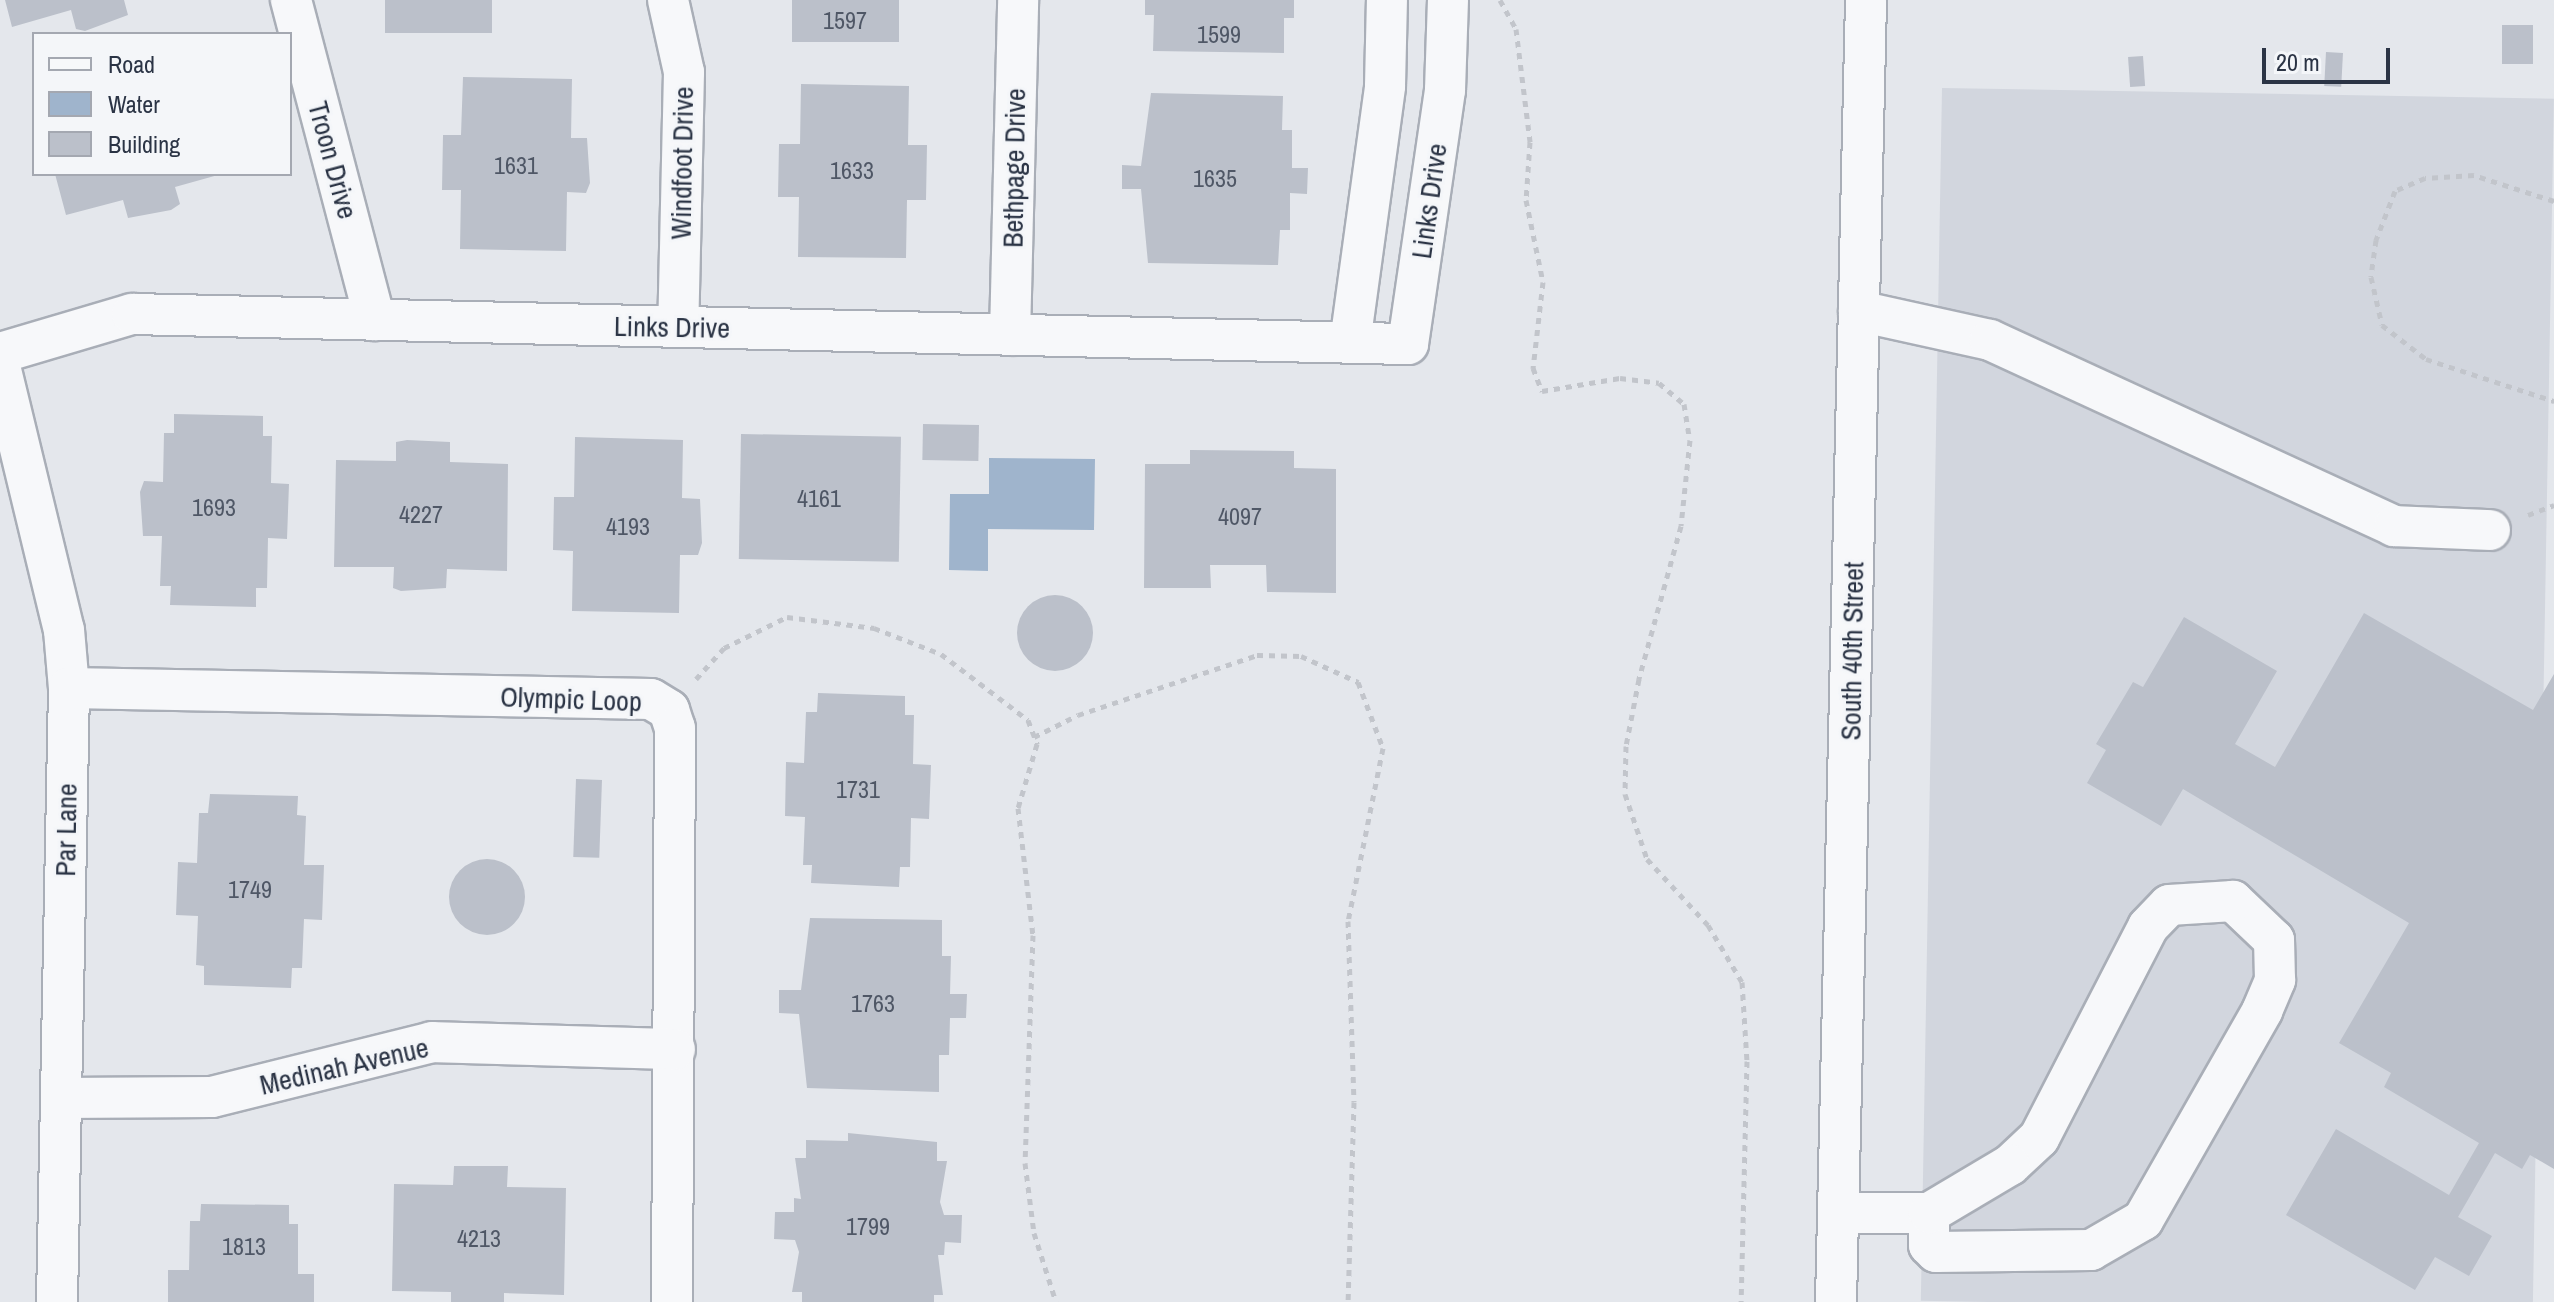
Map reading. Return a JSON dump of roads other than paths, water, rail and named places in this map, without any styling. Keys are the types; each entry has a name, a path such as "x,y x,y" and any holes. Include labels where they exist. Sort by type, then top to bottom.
{"street":[{"name":"Troon Drive","path":"291,0 375,320"},
{"name":"Windfoot Drive","path":"668,0 684,72 678,327"},
{"name":"Bethpage Drive","path":"1010,335 1018,0"},
{"path":"1350,343 1385,86 1387,0"},
{"name":"Links Drive","path":"0,353 132,314 1408,344 1445,90 1448,0"},
{"name":"South 40th Street","path":"1836,1302 1866,0"},
{"path":"1859,311 1990,340 2394,526 2490,530"},
{"name":"Par Lane","path":"0,366 64,630 69,688 57,1302"},
{"name":"Olympic Loop","path":"69,688 651,699 669,710 675,728 672,1302"},
{"path":"1840,1213 1929,1213 2010,1165 2039,1138 2148,927 2169,905 2233,901 2274,940 2275,980 2262,1011 2143,1220 2091,1250 1936,1252 1929,1245 1929,1213"},
{"name":"Medinah Avenue","path":"61,1098 212,1097 432,1042 675,1049"}],"water":[{"path":"989,458 1095,459 1094,530 988,529 988,571 949,570 950,494 989,494"}]}
